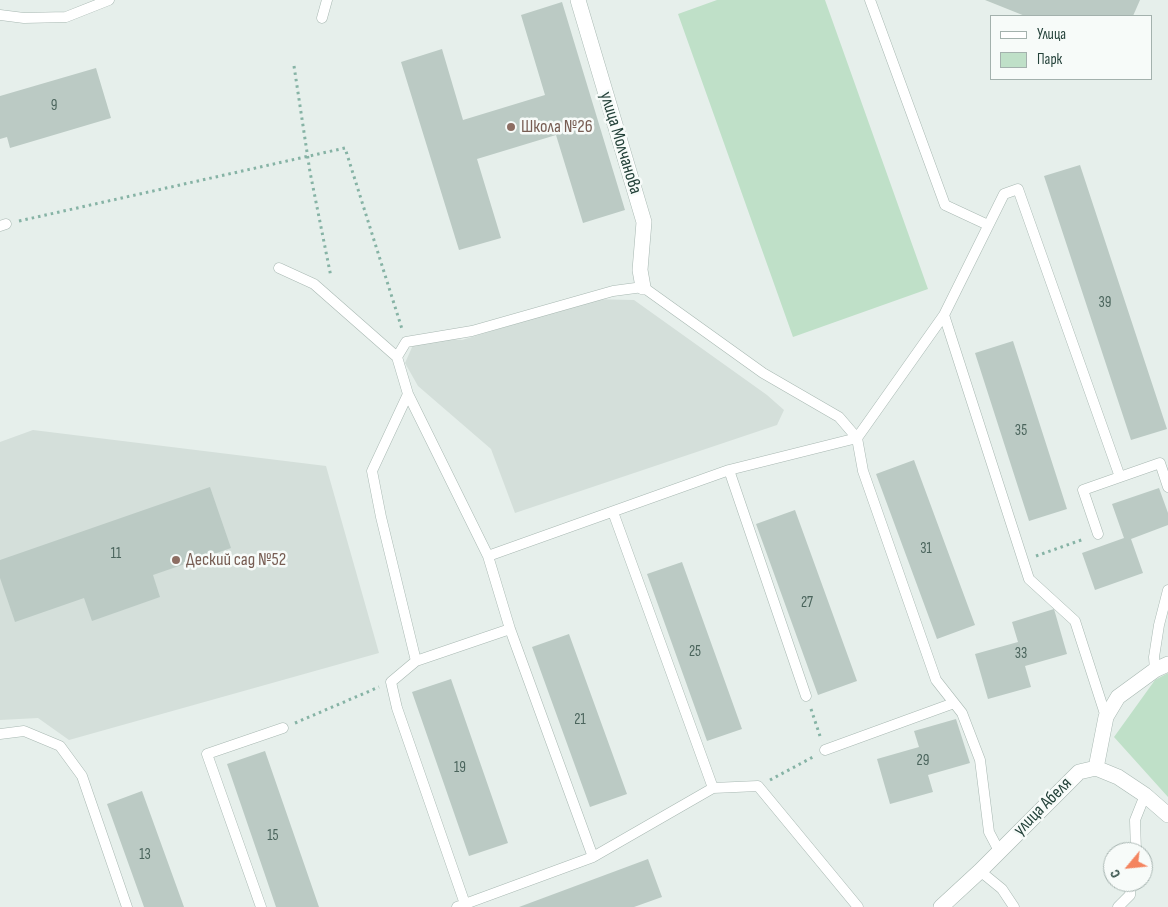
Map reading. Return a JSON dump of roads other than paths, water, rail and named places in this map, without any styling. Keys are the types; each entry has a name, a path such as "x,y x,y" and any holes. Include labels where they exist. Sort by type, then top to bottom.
{"street":[{"name":"улица Молчанова","path":"578,0 644,222 640,270 643,287"},
{"path":"1162,667 1118,697 1106,717 1096,768 1118,777 1168,815"},
{"name":"улица Абеля","path":"941,907 1080,772 1096,768"}],"lane":[{"path":"0,15 24,18 66,17 109,0"},
{"path":"322,18 327,0"},
{"path":"870,0 945,205 988,226"},
{"path":"488,556 729,470 857,438 944,315 1004,194 1018,189 1120,477"},
{"path":"279,268 314,284 397,357 408,394 488,556 510,629 593,857"},
{"path":"397,357 406,342 472,331 613,290 643,287 763,373 839,417 857,438 863,471 936,680 962,713 980,760 989,832 999,851"},
{"path":"944,315 1029,579 1075,621 1106,717"},
{"path":"408,394 372,471 381,517 416,662"},
{"path":"1098,534 1082,490 1160,463 1168,487"},
{"path":"729,470 806,696"},
{"path":"613,512 712,788"},
{"path":"1162,667 1154,656 1159,625 1168,590"},
{"path":"510,629 416,662 391,682 397,708 461,906 593,857 712,788 758,786 858,907"},
{"path":"825,750 954,703"},
{"path":"261,907 208,754 283,728"},
{"path":"0,734 24,732 60,746 82,776 127,907"},
{"path":"1136,842 1135,820 1144,795"},
{"path":"980,871 1002,889 1014,907"},
{"path":"1118,907 1130,895 1130,892"}],"place":[{"name":"Школа №26","path":"511,127"},
{"name":"Деский сад №52","path":"176,560"}]}
